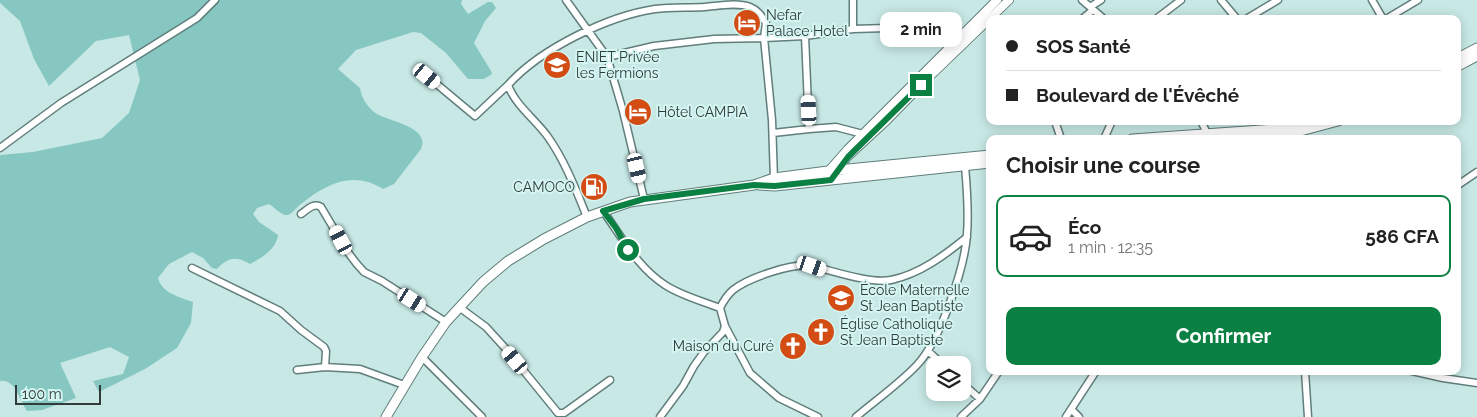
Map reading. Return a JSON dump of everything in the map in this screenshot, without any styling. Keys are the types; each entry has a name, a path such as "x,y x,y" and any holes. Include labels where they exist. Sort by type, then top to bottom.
{"highway":[{"path":"1461,56 1477,48"},
{"path":"1461,64 1477,56"},
{"path":"1186,135 1312,125"},
{"path":"1280,135 1312,125"},
{"path":"964,162 986,156"},
{"path":"386,417 404,385 446,322 482,282 508,261 587,217 644,199 829,176 964,162 986,163"}],"main road":[{"path":"829,176 863,134 927,73 997,0"},
{"path":"998,15 1009,0"},
{"path":"829,176 887,120 927,73 986,25"}],"street":[{"path":"0,148 61,103 197,18 215,0"},
{"path":"566,0 607,58 623,111 644,199"},
{"path":"852,29 854,0"},
{"path":"1082,0 1100,15"},
{"path":"1086,15 1101,0"},
{"path":"1161,15 1181,0"},
{"path":"1221,0 1234,15"},
{"path":"1253,15 1278,0"},
{"path":"1372,0 1381,15"},
{"path":"1391,15 1418,0"},
{"path":"427,76 475,116 519,73 541,57 607,22 656,9 732,5 750,7 758,12 766,23 764,38 773,133 774,182"},
{"path":"607,58 654,46 714,39 805,36 852,29 922,27"},
{"path":"805,36 809,129"},
{"path":"508,85 510,91 549,138 569,176 587,217"},
{"path":"1203,125 1207,133"},
{"path":"773,133 836,127 863,134"},
{"path":"856,417 917,365 928,351 952,295 967,236 968,210 964,162"},
{"path":"1461,183 1477,172"},
{"path":"301,214 314,205 321,207 347,251 364,272 382,281 446,322"},
{"path":"603,211 616,228 628,250 664,285 679,293 720,308"},
{"path":"818,417 779,398 750,373 725,326 720,308 726,297 748,280 795,266 812,266 847,275 889,281 907,276 939,258 967,236"},
{"path":"192,268 280,311 300,330 324,347 326,351 325,367"},
{"path":"459,306 486,327 523,369 559,415 610,380"},
{"path":"660,417 683,386 704,352 723,332 725,326"},
{"path":"928,351 933,356"},
{"path":"422,357 482,417"},
{"path":"297,370 325,367 360,369 404,385"},
{"path":"961,417 980,399 996,375"},
{"path":"1066,417 1094,375"},
{"path":"1305,375 1308,417"},
{"path":"1430,375 1477,383"},
{"path":"971,391 980,399"},
{"path":"1072,410 1079,417"}],"shaded area":[{"path":"0,0 462,0 461,4 468,14 488,2 492,2 496,8 485,21 474,43 492,74 484,79 468,79 446,53 421,33 413,32 356,50 338,69 360,88 365,101 374,112 414,130 420,135 422,141 421,149 394,184 383,189 372,183 361,181 350,180 340,182 330,185 310,197 292,213 287,215 269,204 257,208 253,214 259,222 278,235 274,245 263,256 250,264 232,259 217,269 212,268 203,258 192,252 169,264 158,278 167,291 193,302 191,323 177,348 145,369 99,392 93,381 123,374 129,357 110,347 60,363 76,398 42,410 27,411 10,383 0,381 0,155 33,152 102,138 129,113 140,80 129,35 96,41 49,86 34,59 20,21 0,3"}],"place":[{"name":"Nefar Palace Hotel","path":"747,23"},
{"name":"ENIET Privée les Fermions","path":"557,65"},
{"name":"Hôtel CAMPIA","path":"638,112"},
{"name":"CAMOCO","path":"594,187"},
{"name":"École Maternelle St Jean Baptiste","path":"841,298"},
{"name":"Église Catholique St Jean Baptiste","path":"821,332"},
{"name":"Maison du Curé","path":"793,346"}],"route":[{"path":"628,250 616,228 603,211 644,199 754,185 775,186 831,180 848,157 921,85"}]}
